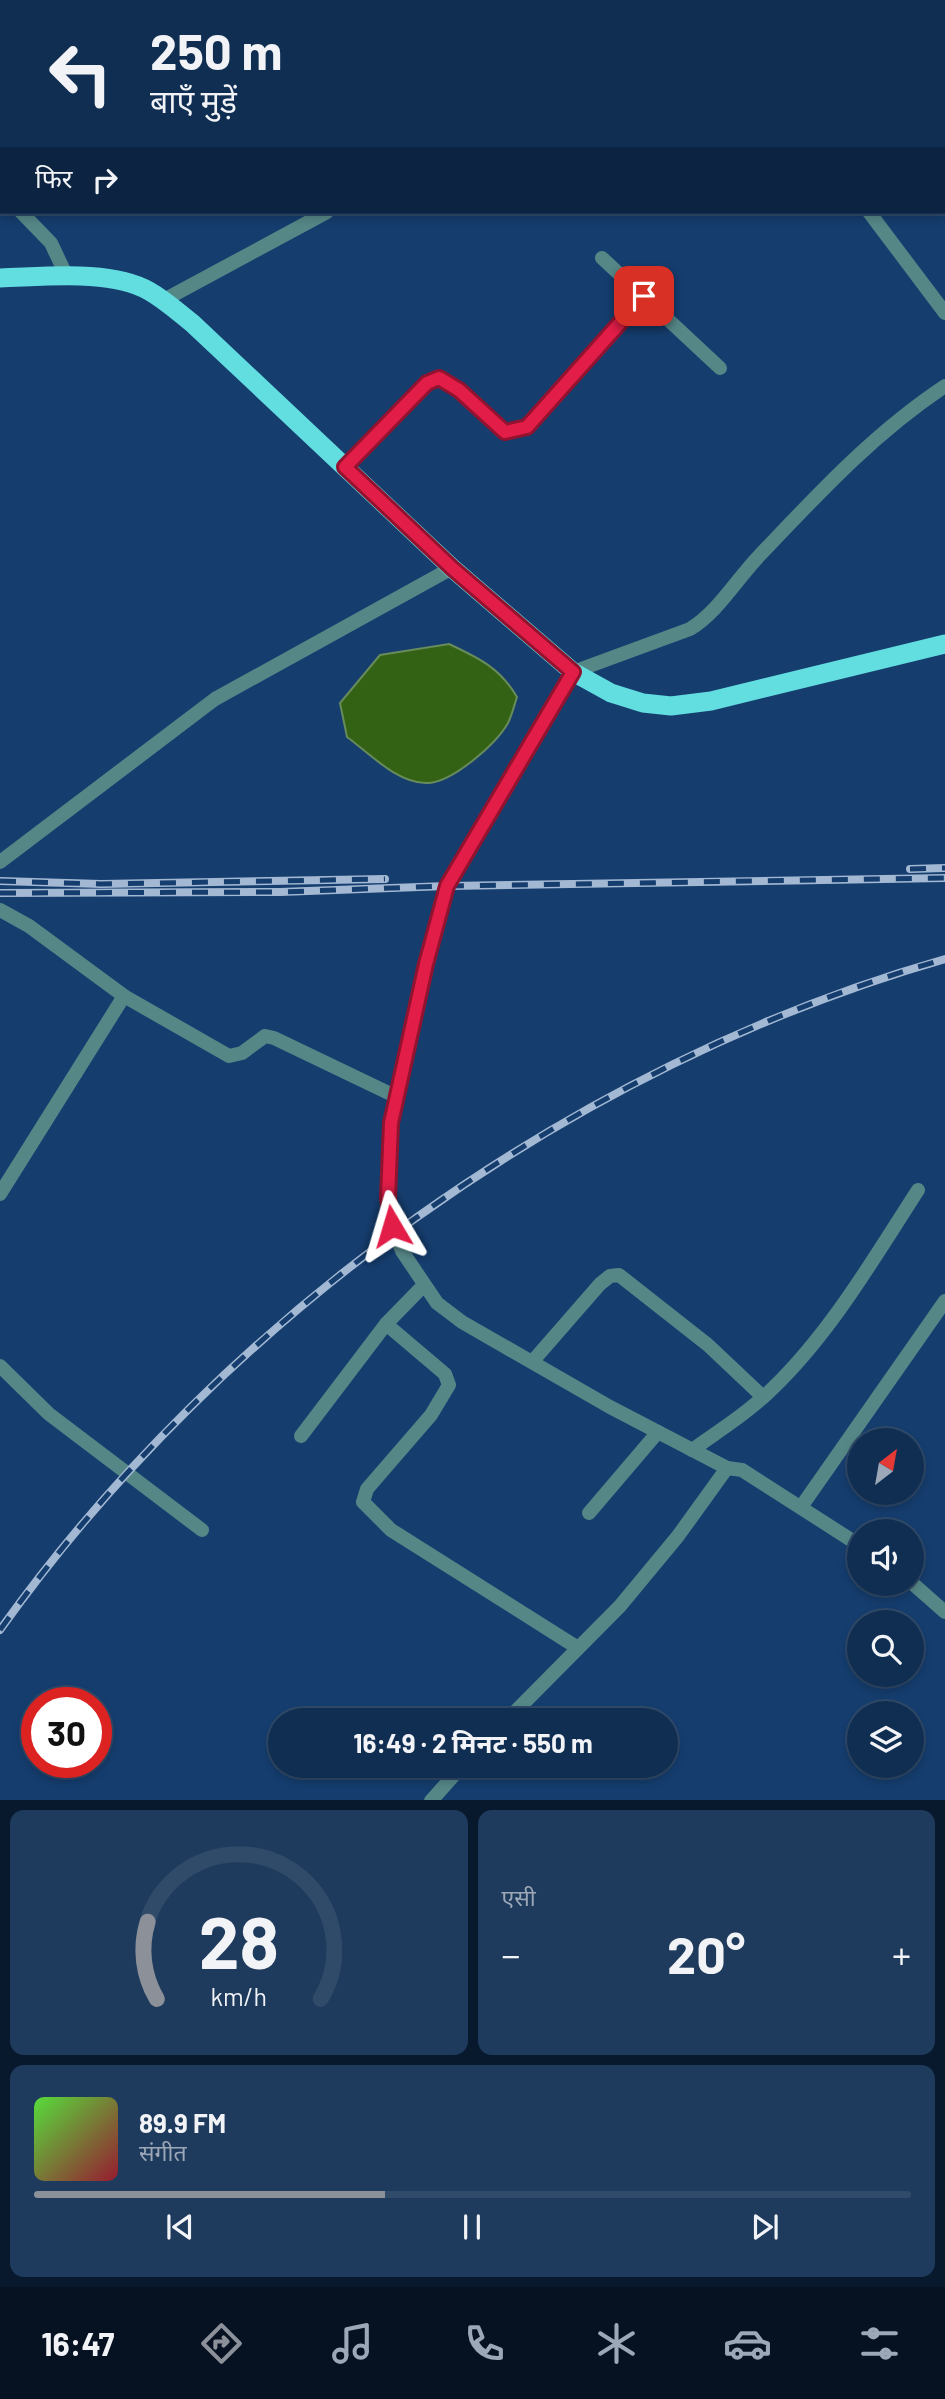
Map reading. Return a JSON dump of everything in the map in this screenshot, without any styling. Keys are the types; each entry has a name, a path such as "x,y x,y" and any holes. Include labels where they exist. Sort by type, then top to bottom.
{"highway":[{"path":"0,278 67,277 130,283 163,300 192,323 452,568 573,672 611,693 643,703 671,706 712,701 945,645"}],"street":[{"path":"23,214 51,243 67,277"},
{"path":"163,300 323,214"},
{"path":"871,214 945,313"},
{"path":"602,258 720,368"},
{"path":"345,467 427,383 439,378 459,390 505,432 527,427 644,296"},
{"path":"847,1537 742,1470 727,1468 658,1432 532,1362 437,1303 402,1251 392,1226 388,1198 391,1123 426,964 447,886 573,672 690,629 703,621 740,576 842,468 903,414 945,386"},
{"path":"0,862 215,699 452,568"},
{"path":"0,910 29,926 124,996 229,1056 235,1056 265,1037 274,1038 397,1097"},
{"path":"0,1194 124,996"},
{"path":"692,1450 763,1397 827,1325 918,1190"},
{"path":"532,1362 600,1284 610,1276 619,1275 708,1345 763,1397"},
{"path":"301,1436 386,1324 424,1285"},
{"path":"801,1507 945,1301"},
{"path":"386,1324 445,1374 449,1385 430,1415 367,1489 363,1502 391,1530 578,1648"},
{"path":"0,1366 50,1414 202,1530"},
{"path":"589,1513 658,1432"},
{"path":"519,1708 620,1606 678,1536 727,1468"},
{"path":"924,1594 945,1612"},
{"path":"432,1800 451,1778"}],"shaded area":[{"path":"449,644 496,671 517,697 502,732 472,761 436,782 415,782 394,773 347,737 340,703 380,655"}],"railway":[{"path":"910,869 945,868"},
{"path":"0,893 280,892 447,886 945,878"},
{"path":"0,881 101,884 385,879"},
{"path":"0,1630 89,1516 189,1408 299,1308 417,1217 542,1135 673,1064 808,1005 945,959"}],"route":[{"path":"392,1226 388,1198 391,1123 426,964 447,886 567,678 573,672 452,568 345,467 427,383 439,378 459,390 505,432 511,433 527,427 644,296"}]}
